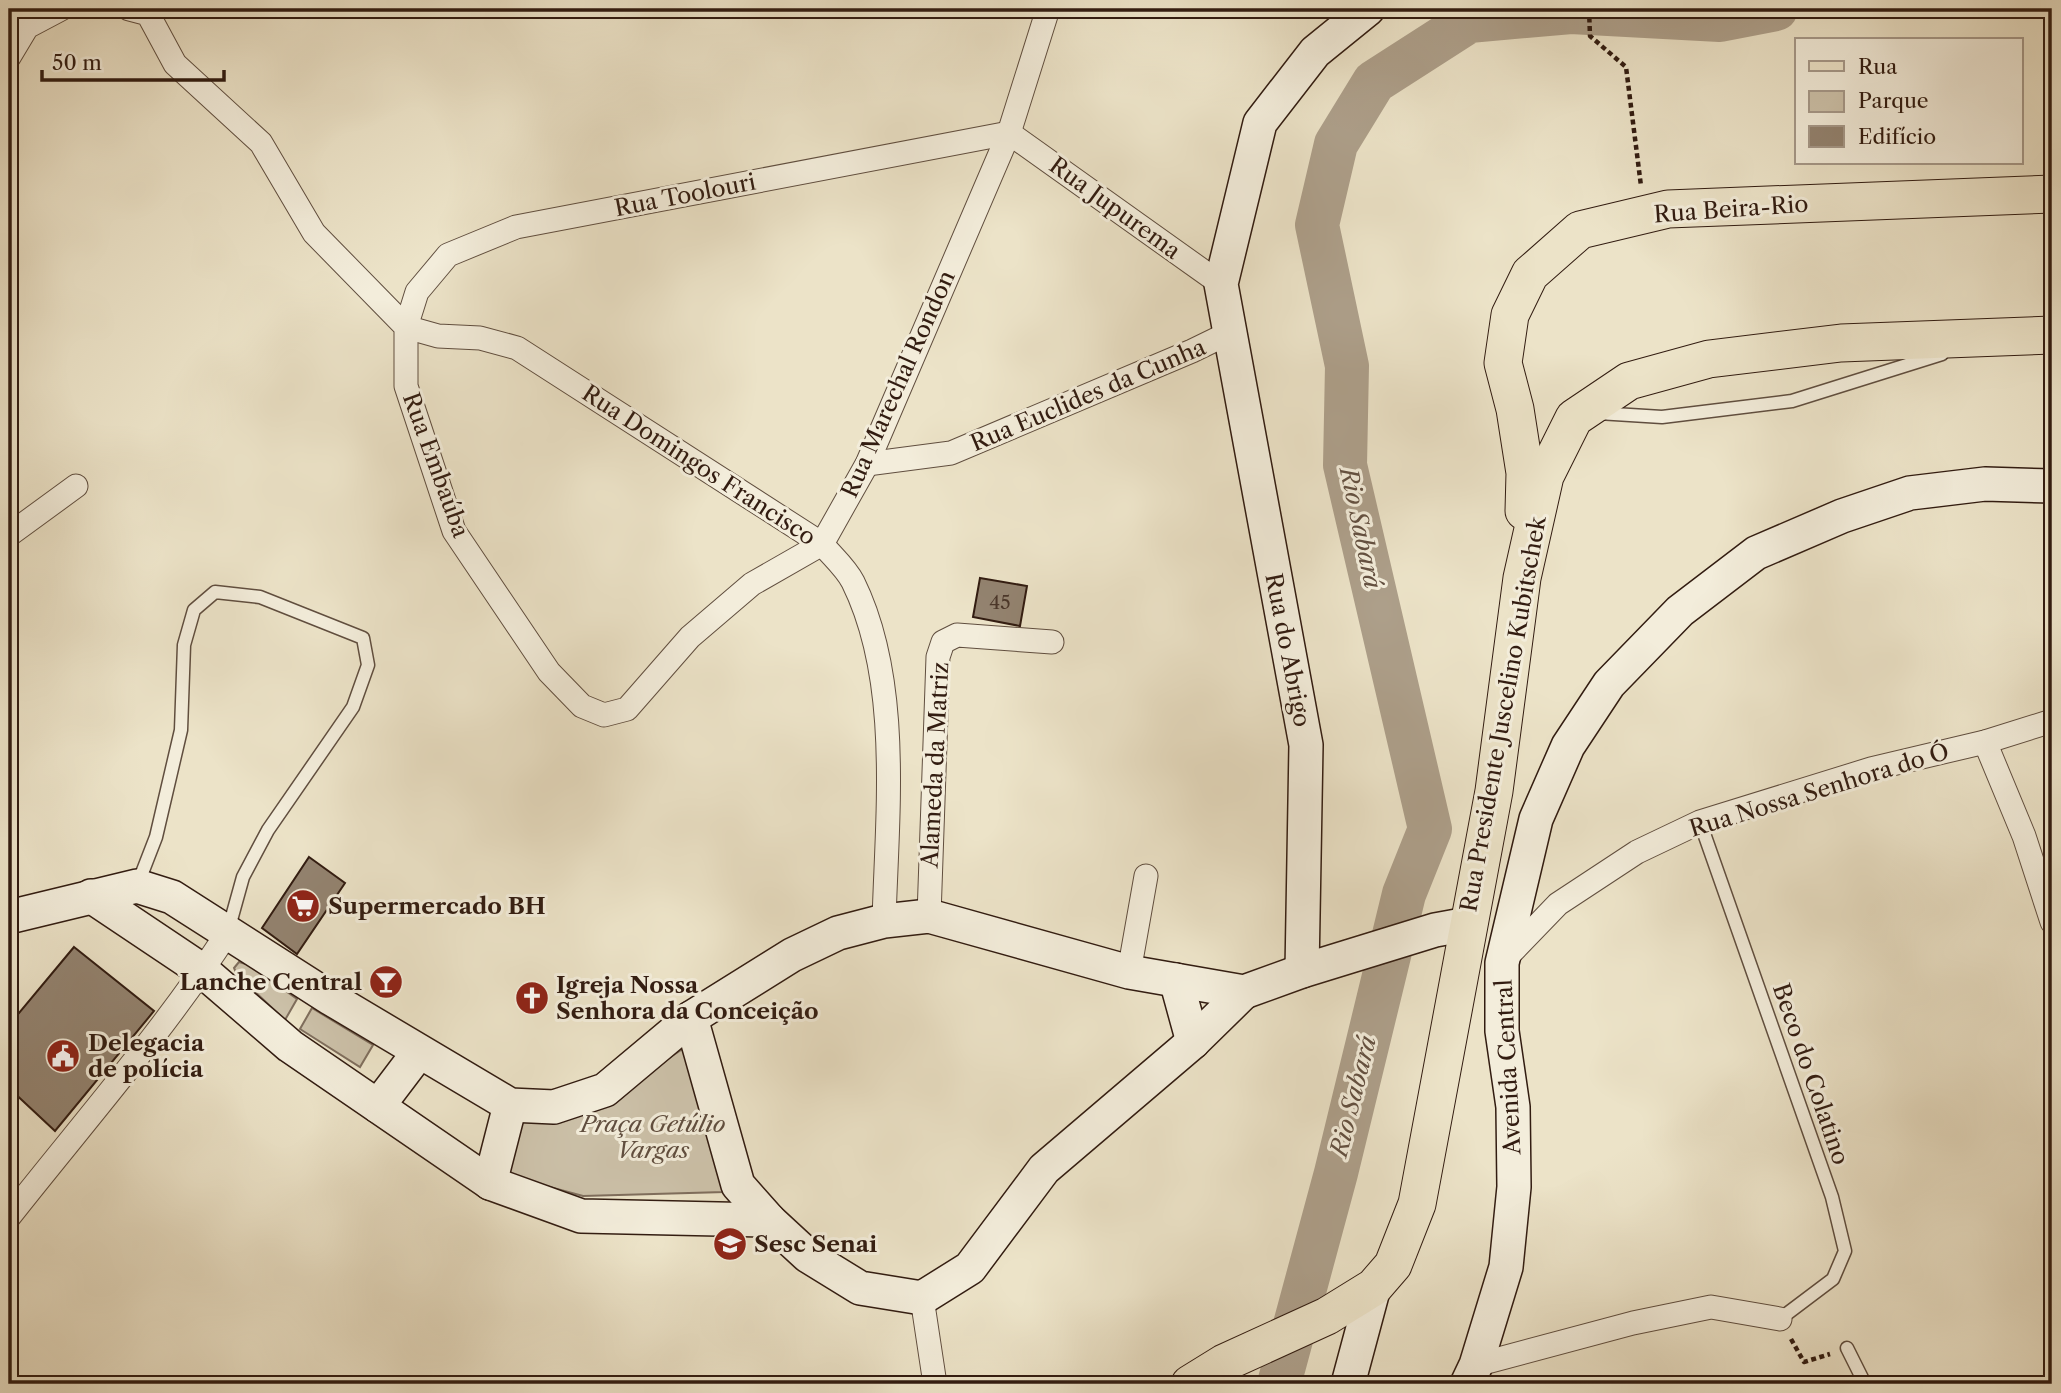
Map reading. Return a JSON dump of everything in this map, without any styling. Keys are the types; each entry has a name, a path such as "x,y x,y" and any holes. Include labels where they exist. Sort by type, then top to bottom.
{"main road":[{"name":"Rua Euclides da Cunha","path":"1228,333 1221,284 1260,123 1315,52 1368,9"},
{"name":"Rua Beira-Rio","path":"1522,579 1525,473 1515,409 1503,363 1510,314 1530,274 1580,230 1668,209 2052,194"},
{"name":"Rua do Abrigo","path":"1228,333 1306,745 1302,971"},
{"name":"Rua Presidente Juscelino Kubitschek","path":"1374,1287 1393,1265 1418,1204 1452,927 1494,792 1522,579 1545,476 1578,415 1629,381 1709,359 1841,343 2052,335"},
{"path":"1515,409 1578,415"},
{"name":"Avenida Central","path":"1471,1375 1506,1267 1514,1187 1513,1107 1502,1031 1502,962 1536,819 1568,746 1609,684 1680,611 1756,553 1842,516 1910,494 1985,484 2052,486"},
{"path":"9,917 137,886 172,897 330,998 510,1105 554,1107 605,1090 691,1018 792,955 838,933 884,921 929,916 1129,972 1244,992"},
{"path":"91,896 203,971 290,1046 490,1183 581,1216 769,1220"},
{"path":"691,1018 738,1185 769,1220 808,1256 860,1288 922,1298 970,1268 1044,1169 1193,1042 1244,992 1302,971 1452,927"},
{"path":"1176,980 1193,1042"},
{"path":"378,1106 419,1052"},
{"path":"490,1183 510,1105"},
{"path":"1190,1384 1224,1363 1327,1316 1374,1287"},
{"path":"1348,1384 1374,1287"}],"street":[{"path":"9,57 27,27 61,9"},
{"path":"129,9 148,14 175,64 261,143 314,233 406,327"},
{"name":"Rua Marechal Rondon","path":"822,544 867,464 1009,133 1048,9"},
{"name":"Rua Toolouri","path":"406,327 417,292 448,255 516,227 1009,133"},
{"name":"Rua Jupurema","path":"1009,133 1221,284"},
{"name":"Rua Domingos Francisco","path":"406,327 438,336 480,338 517,348 822,544 852,580 875,645 889,742 884,921"},
{"name":"Rua Embaúba","path":"406,327 406,386 454,531 549,671 582,706 604,715 627,709 690,637 752,584 822,544"},
{"name":"Rua Euclides da Cunha","path":"867,464 951,453 1192,351 1228,333"},
{"path":"9,535 76,486"},
{"name":"Alameda da Matriz","path":"929,916 938,657 943,642 957,635 1052,642"},
{"name":"Rua Nossa Senhora do Ó","path":"1502,962 1558,904 1637,852 1699,822 1871,769 1985,742 2052,721"},
{"path":"1985,742 2024,836 2052,922"},
{"path":"2024,836 2052,882"},
{"path":"1129,972 1146,876"},
{"path":"9,1217 203,971 228,932"},
{"path":"922,1298 935,1384"},
{"path":"1471,1375 1633,1323 1712,1307 1780,1320"}],"lane":[{"path":"1578,415 1662,417 1792,401 1996,337"},
{"path":"137,886 156,837 181,730 184,645 194,610 215,592 260,597 363,638 368,665 353,708 268,830 243,877 228,932"},
{"name":"Beco do Colatino","path":"1699,822 1832,1197 1844,1251 1833,1279 1780,1320"},
{"path":"1847,1348 1864,1384"}],"path":[{"path":"1588,9 1590,36 1626,67 1645,215"},
{"path":"1780,1320 1804,1362 1847,1348"}],"green space":[{"path":"239,962 249,965 297,999 285,1020 237,975 234,968"},
{"path":"312,1008 373,1045 360,1067 300,1029"},
{"name":"Praça Getúlio Vargas","path":"687,1046 724,1192 583,1196 509,1176 514,1112 614,1095"}],"building":[{"path":"980,578 1027,586 1020,626 973,617"},
{"name":"Supermercado BH","path":"309,857 345,883 297,954 262,928"},
{"name":"Delegacia de polícia","path":"74,947 154,1011 55,1131 9,1088 9,1025"}],"waterway":[{"name":"Rio Sabará","path":"1279,1384 1336,1173 1404,894 1430,829 1345,465 1347,366 1317,225 1336,144 1374,82 1469,21 1571,12 1720,20 1776,9"}],"place":[{"name":"Supermercado BH","path":"303,906"},
{"name":"Lanche Central","path":"386,982"},
{"name":"Igreja Nossa Senhora da Conceição","path":"532,998"},
{"name":"Delegacia de polícia","path":"63,1056"},
{"name":"Sesc Senai","path":"730,1244"}]}
